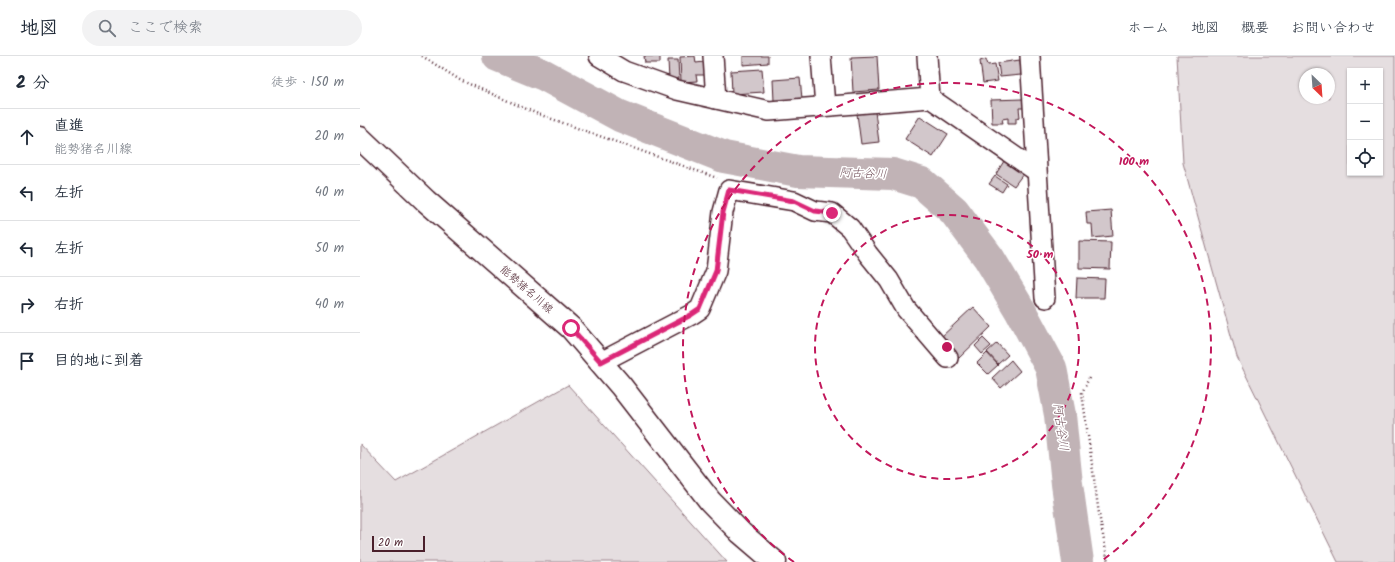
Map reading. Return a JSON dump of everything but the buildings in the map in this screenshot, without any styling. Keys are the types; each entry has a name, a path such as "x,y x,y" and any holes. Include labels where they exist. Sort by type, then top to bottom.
{"main road":[{"name":"能勢猪名川線","path":"360,138 426,201 571,328 622,386 710,501 741,533 775,562"}],"street":[{"path":"713,56 716,99"},
{"path":"821,56 825,106"},
{"path":"927,56 930,98"},
{"path":"1030,56 1045,298"},
{"path":"607,59 624,71 677,90 769,111 930,98 1036,171"},
{"path":"601,362 700,309 716,271 723,212 729,190 794,201 815,211 832,213 850,228 868,254 889,280 906,309 948,358"}],"path":[{"path":"422,56 460,80 538,114 717,178 729,190"},
{"path":"1089,378 1082,393 1099,514 1108,562"}],"shaded area":[{"path":"1177,56 1395,56 1395,562 1338,562 1237,357 1183,163"},
{"path":"568,385 727,562 360,562 360,444 396,482"}],"waterway":[{"name":"阿古谷川","path":"498,56 544,75 620,116 724,157 798,171 893,174 922,183 954,211 989,258 1020,310 1051,368 1060,415 1067,484 1078,562"}],"route":[{"path":"571,328 601,362 700,309 716,271 723,212 729,190 794,201 815,211 832,213"}]}
